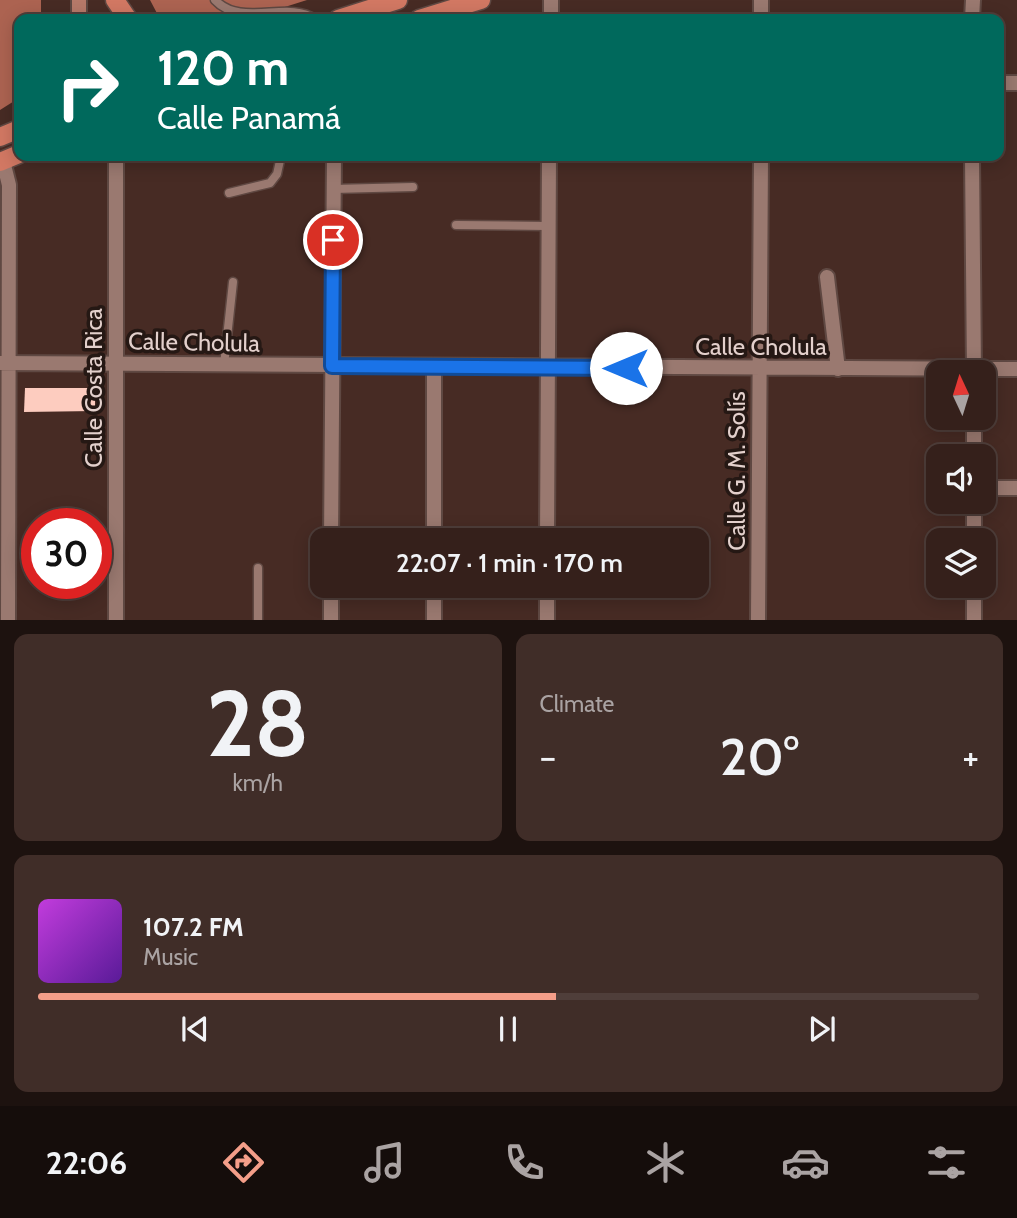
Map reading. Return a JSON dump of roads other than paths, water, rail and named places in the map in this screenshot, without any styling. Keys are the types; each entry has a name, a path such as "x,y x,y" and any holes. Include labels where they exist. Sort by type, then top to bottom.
{"main road":[{"path":"354,14 398,0"},
{"path":"435,14 481,0"}],"street":[{"path":"7,159 9,185 5,363 8,620"},
{"name":"Calle Costa Rica","path":"116,161 116,620"},
{"path":"331,528 334,161"},
{"path":"547,528 549,161"},
{"name":"Calle G. M. Solís","path":"758,620 761,161"},
{"path":"972,161 974,360"},
{"path":"827,277 838,369"},
{"name":"Calle Cholula","path":"5,363 926,370"},
{"path":"434,367 434,528"},
{"name":"Calle Cholula","path":"996,370 1017,369"},
{"path":"996,488 1017,488"},
{"path":"331,598 331,620"},
{"path":"434,598 434,620"},
{"path":"547,598 547,620"},
{"path":"975,598 975,620"}],"lane":[{"path":"215,0 233,10 295,8 310,14"},
{"path":"229,193 271,183 277,174 280,161"},
{"path":"333,189 413,187"},
{"path":"456,225 548,226"},
{"path":"224,365 233,282"},
{"path":"258,568 258,620"}]}
